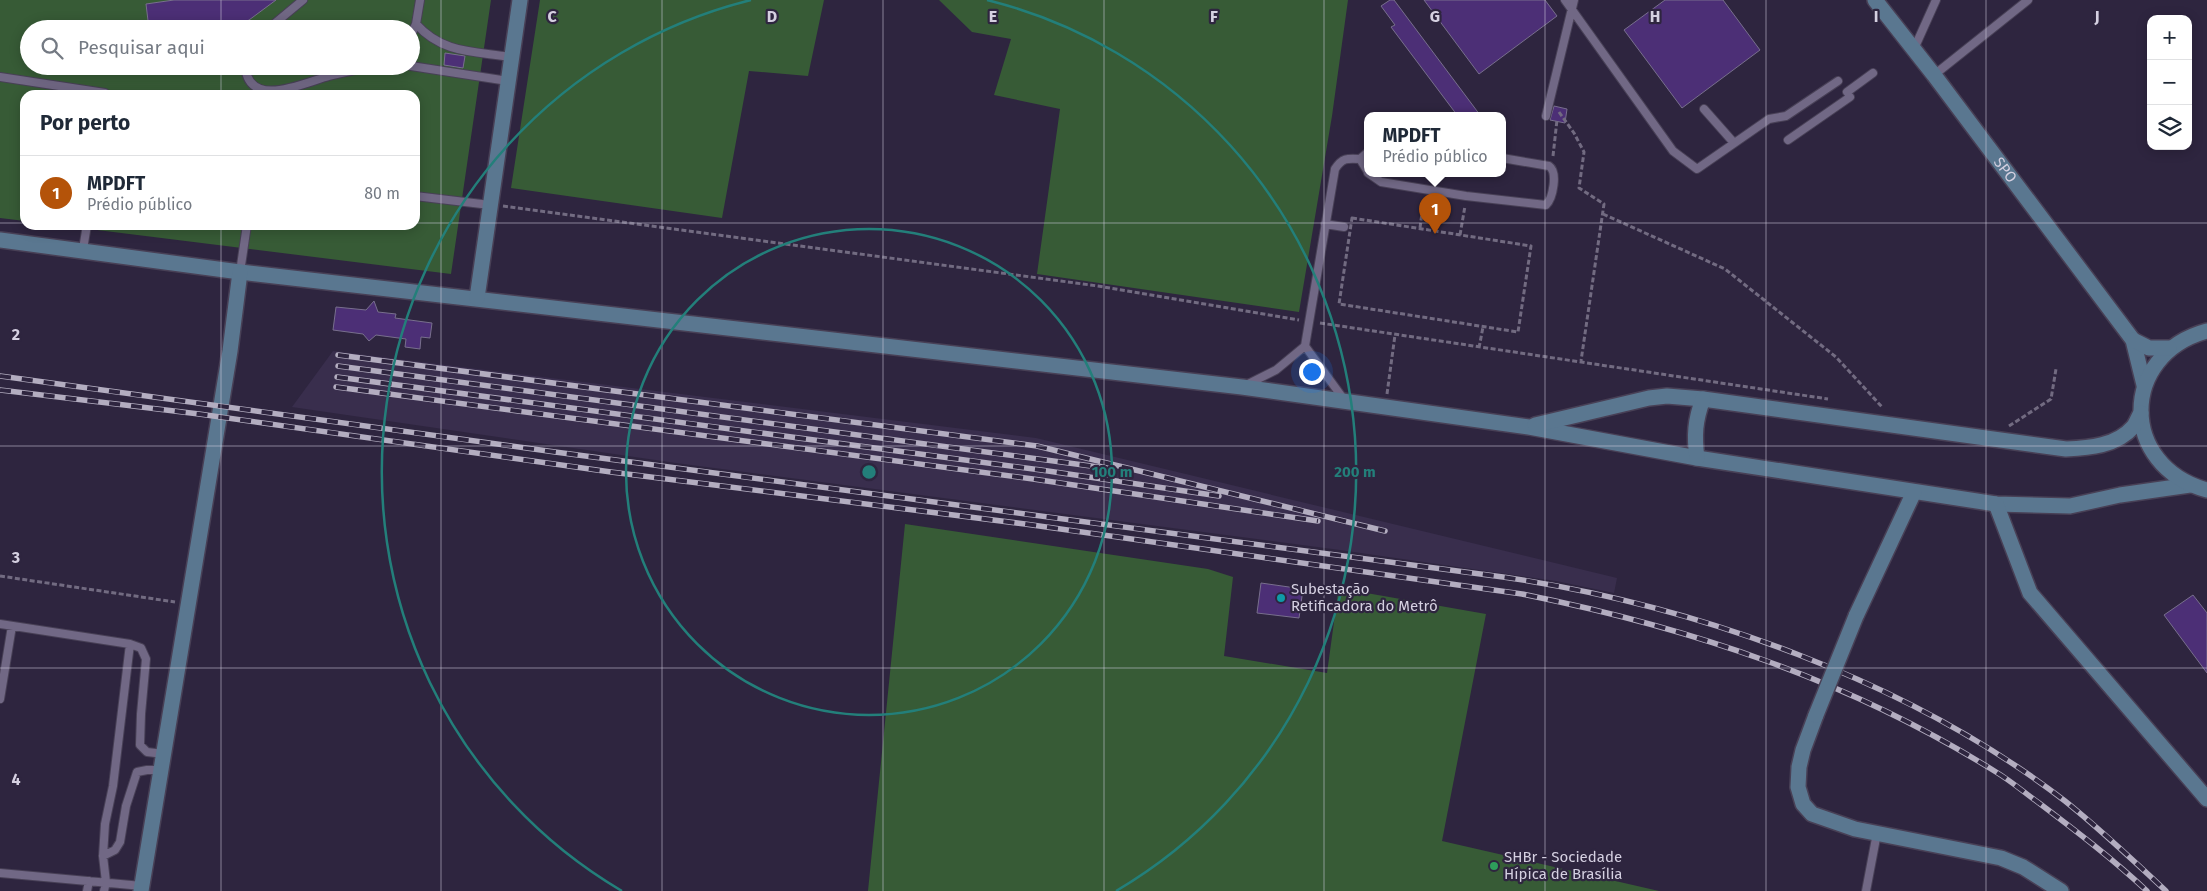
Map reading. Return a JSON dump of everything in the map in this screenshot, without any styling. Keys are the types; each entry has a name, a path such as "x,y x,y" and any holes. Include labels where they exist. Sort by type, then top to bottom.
{"street":[{"path":"476,298 520,0"},
{"name":"SPO","path":"1875,0 1934,74 2133,340 2144,385"},
{"path":"0,240 240,272 1242,387 1386,406 1529,427 1697,458 1996,504 2070,506 2120,495 2190,485"},
{"path":"141,888 228,361 240,272"},
{"path":"2207,331 2190,336 2170,348 2155,365 2144,385 2141,413 2144,436 2155,456 2170,473 2190,485 2207,490"},
{"path":"2133,340 2149,348 2170,348"},
{"path":"1529,427 1649,398 1666,396 1703,399 2066,449 2096,447 2119,437 2133,427 2141,413"},
{"path":"1697,458 1694,440 1695,419 1703,399"},
{"path":"1914,492 1856,616 1816,716 1799,766 1798,787 1803,804 1812,814 1824,820 1855,829 2001,858 2023,867 2061,891"},
{"path":"1996,504 2030,593 2207,799"}],"lane":[{"path":"279,20 303,0"},
{"path":"417,20 420,0"},
{"path":"1565,0 1673,151 1697,169 1769,119 1786,116 1838,81"},
{"path":"1546,116 1574,0"},
{"path":"1914,49 1936,0"},
{"path":"1934,74 2028,0"},
{"path":"420,28 433,40 446,46 511,56"},
{"path":"420,67 508,82"},
{"path":"1788,140 1873,73"},
{"path":"246,75 254,86 264,90"},
{"path":"282,90 335,75"},
{"path":"0,77 84,90"},
{"path":"1704,109 1734,143"},
{"path":"1242,387 1276,370 1306,346 1335,169 1340,161 1348,158 1360,159 1364,156"},
{"path":"1360,159 1364,166"},
{"path":"1374,177 1381,182 1426,190 1539,206 1546,205 1550,201 1554,173 1549,166 1506,159"},
{"path":"420,197 490,205"},
{"path":"1325,224 1344,227"},
{"path":"84,250 86,230"},
{"path":"240,272 246,230"},
{"path":"1306,346 1345,401"},
{"path":"0,624 130,644 141,648 146,659 140,745 147,752 164,754"},
{"path":"0,699 3,662 12,626"},
{"path":"104,891 106,882 103,856 105,824 113,786 130,644"},
{"path":"103,856 115,850 120,842 126,806 137,772 162,770"},
{"path":"1866,891 1877,834"},
{"path":"0,873 106,882 141,888"},
{"path":"87,891 89,881"}],"path":[{"path":"1550,99 1574,133 1584,152 1579,188 1604,204 1581,361"},
{"path":"1549,166 1553,156 1558,110"},
{"path":"1420,228 1422,213 1443,216 1444,212 1423,209 1426,190"},
{"path":"490,205 1098,286 1310,322 1833,400"},
{"path":"1460,235 1464,210"},
{"path":"1602,214 1725,269 1836,357 1882,407"},
{"path":"1352,218 1460,235 1531,246 1518,332 1339,304 1352,218"},
{"path":"1479,348 1483,327"},
{"path":"1386,406 1396,335"},
{"path":"1999,425 2009,427 2051,399 2056,369"},
{"path":"1872,406 1892,409"},
{"path":"0,576 188,604"}],"shaded area":[{"path":"333,351 1036,438 1617,578 1614,593 1556,581 1340,550 676,463 292,407"}],"green space":[{"path":"0,0 491,0 451,274 97,230 420,230 420,90 20,90 20,220 0,218"},
{"path":"540,0 824,0 808,76 749,71 722,218 511,188"},
{"path":"939,0 1348,0 1332,116 1299,312 1037,274 1060,109 994,95 1011,39 972,32"},
{"path":"905,524 1208,569 1233,577 1224,656 1327,673 1338,593 1355,591 1486,614 1442,841 1659,891 868,891"}],"building":[{"path":"174,0 276,0 249,20 148,20 146,4"},
{"path":"1390,0 1394,0 1478,112 1455,112 1391,27 1395,25 1381,6"},
{"path":"1424,0 1545,0 1557,16 1479,74"},
{"path":"1665,0 1723,0 1760,50 1682,108 1624,30"},
{"path":"445,53 465,56 463,68 444,65"},
{"path":"1554,106 1567,109 1565,123 1550,120"},
{"path":"374,301 378,312 396,314 395,318 432,323 430,338 421,337 420,349 405,347 406,339 376,335 369,341 363,334 333,330 336,307 366,310"},
{"name":"Subestação Retificadora do Metrô","path":"1261,583 1303,589 1299,618 1257,613"},
{"path":"2193,595 2207,613 2207,673 2164,615"}],"railway":[{"path":"338,355 1037,446 1385,531"},
{"path":"338,366 1106,468"},
{"path":"0,376 555,452 1503,577 1576,590 1650,607 1725,629 1798,654 1870,685 1939,719 2004,758 2065,801 2166,891"},
{"path":"337,377 1041,470 1219,496"},
{"path":"336,387 1033,479 1318,521"},
{"path":"0,390 199,414 611,472 1025,524 1522,594 1585,608 1647,623 1767,661 1826,684 1884,710 1940,739 2007,779 2094,846 2147,891"}],"place":[{"name":"MPDFT","path":"1435,234"},
{"name":"Subestação Retificadora do Metrô","path":"1281,598"},
{"name":"SHBr - Sociedade Hípica de Brasília","path":"1494,866"}]}
